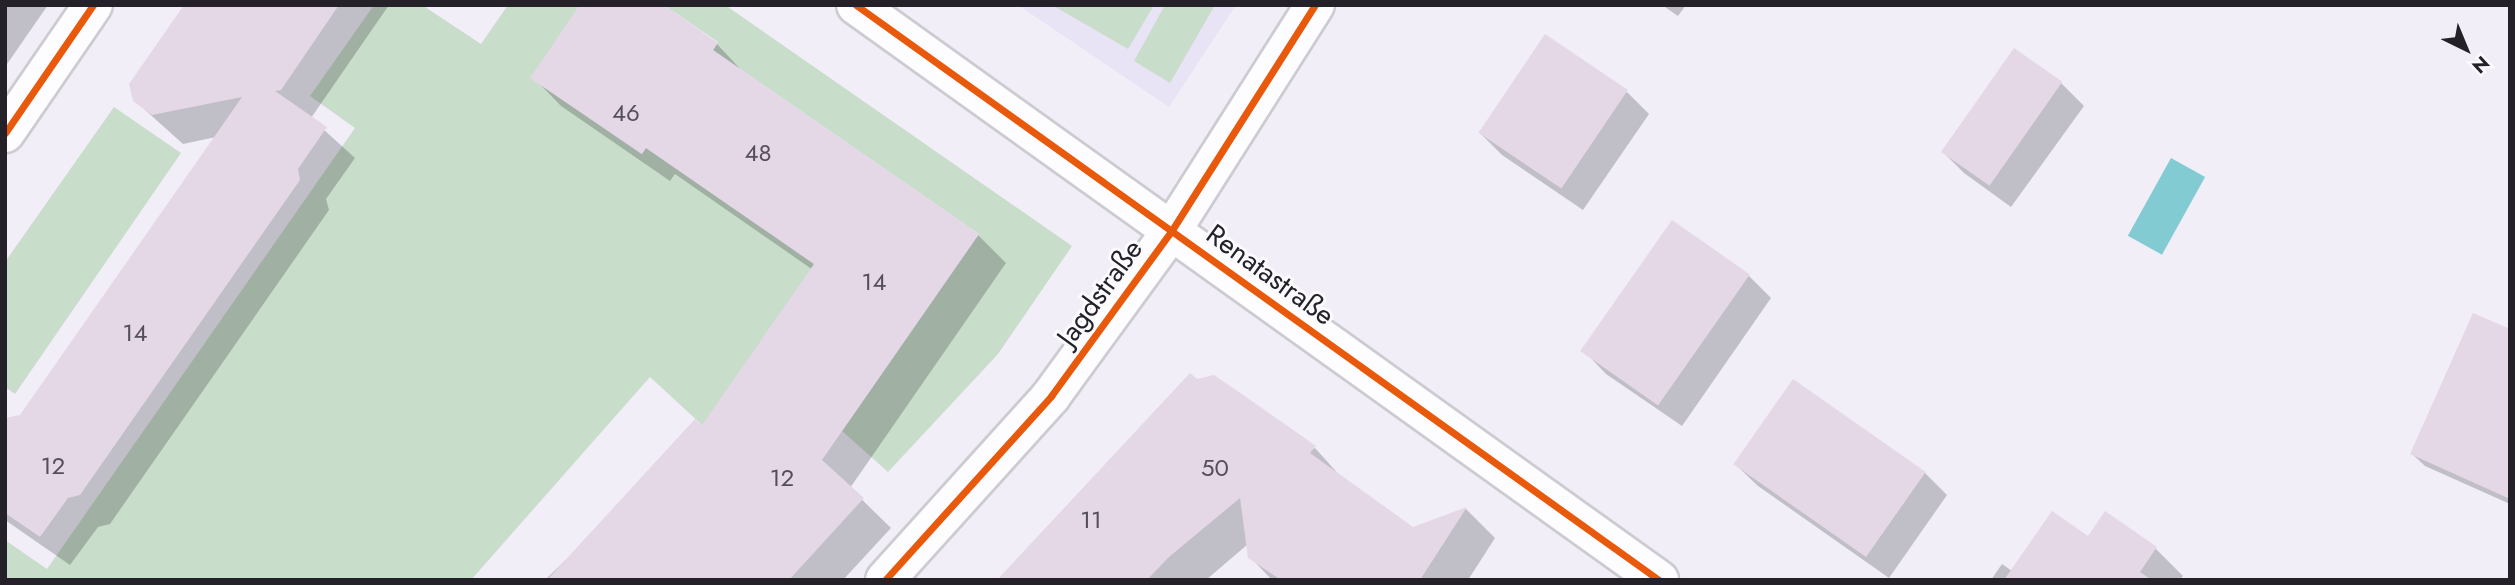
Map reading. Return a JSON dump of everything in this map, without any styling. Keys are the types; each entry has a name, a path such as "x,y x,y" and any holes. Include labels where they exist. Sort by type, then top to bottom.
{"street":[{"path":"5,133 93,5"},
{"name":"Renatastraße","path":"856,5 1659,580"},
{"name":"Jagdstraße","path":"885,580 1051,396 1172,230 1315,5"}],"shaded area":[{"path":"1018,5 1236,5 1169,107"}],"green space":[{"path":"374,5 422,5 481,44 508,5 580,5 531,78 641,154 646,148 814,264 739,459 650,377 471,580 5,580 5,540 47,569 355,128 310,96"},
{"path":"664,5 725,5 1072,246 998,354 888,472 842,431 979,234 713,50 718,42"},
{"path":"1052,5 1154,5 1128,49"},
{"path":"1165,5 1215,5 1170,83 1134,61"},
{"path":"114,107 181,153 15,394 5,387 5,262"}],"water":[{"path":"2171,158 2205,177 2162,255 2128,236"}],"building":[{"path":"184,5 339,5 281,90 275,91 327,127 298,169 300,180 80,495 68,498 40,537 5,513 5,418 20,415 242,97 152,115 133,101 129,84"},
{"path":"580,5 664,5 718,43 713,50 979,234 822,460 864,498 789,580 547,580 695,419 702,425 814,264 646,148 642,154 530,78"},
{"path":"1545,34 1628,90 1561,189 1478,133"},
{"path":"2014,48 2062,82 1989,186 1941,152"},
{"path":"1672,220 1750,274 1658,406 1580,351"},
{"path":"2473,313 2510,329 2510,499 2410,454"},
{"path":"1190,373 1197,379 1214,375 1249,399 1316,446 1310,453 1413,527 1467,507 1420,580 1281,580 1248,558 1240,498 1169,557 1147,580 997,580"},
{"path":"1793,379 1926,472 1866,557 1733,464"},
{"path":"2052,511 2088,536 2105,511 2157,547 2140,572 2152,580 2004,580"}],"cycle path":[{"path":"5,133 93,5"},
{"path":"856,5 1659,580"},
{"path":"885,580 1051,396 1172,230 1315,5"}]}
